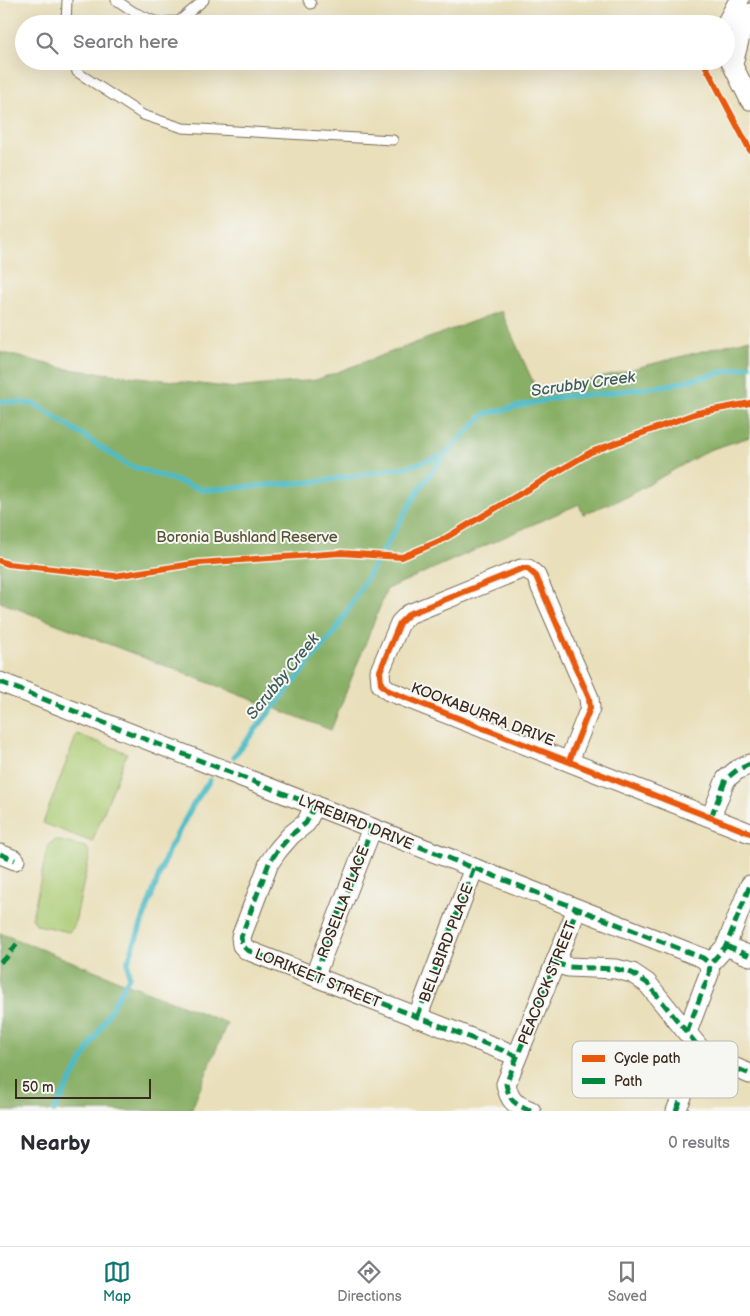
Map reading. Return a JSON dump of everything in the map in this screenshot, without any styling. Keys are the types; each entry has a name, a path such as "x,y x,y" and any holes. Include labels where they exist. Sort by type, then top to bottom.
{"street":[{"path":"731,15 739,0"},
{"path":"735,46 750,13"},
{"path":"735,68 750,100"},
{"name":"KOOKABURRA DRIVE","path":"569,761 590,708 589,698 536,576 532,572 528,569 521,569 409,614 400,623 380,671 381,684 389,691 750,833"},
{"name":"LYREBIRD DRIVE","path":"0,682 703,958 710,964"},
{"path":"711,817 726,779 737,770 750,764"},
{"name":"LORIKEET STREET","path":"315,805 306,823 291,835 269,863 241,937 242,945 248,950 315,975 417,1018 518,1056"},
{"name":"ROSELLA PLACE","path":"315,975 372,828"},
{"name":"BELLBIRD PLACE","path":"417,1018 474,868"},
{"path":"687,1032 709,974 710,964 726,946 750,885"},
{"name":"PEACOCK STREET","path":"532,1111 514,1104 508,1095 506,1084 577,908"},
{"path":"726,946 750,956"},
{"path":"555,963 568,967 616,969 632,973 646,983 694,1041"},
{"path":"738,1069 750,1074"},
{"path":"676,1111 681,1098"}],"lane":[{"path":"66,15 67,0"},
{"path":"116,0 141,15"},
{"path":"186,15 204,0"},
{"path":"76,70 143,115 183,128 393,140"}],"green space":[{"name":"Boronia Bushland Reserve","path":"501,311 538,393 750,339 750,437 709,450 626,497 583,514 579,504 387,589 331,730 0,602 0,352 67,369 235,388 316,380"},
{"path":"77,734 127,753 92,842 43,823"},
{"path":"55,840 86,847 90,853 74,927 69,932 37,925 32,918 48,845"},
{"path":"0,933 227,1023 191,1111 0,1111"}],"waterway":[{"name":"Scrubby Creek","path":"234,756 336,630 420,488 444,455 485,414 564,396 599,394 669,385 750,366"},
{"path":"0,401 35,404 128,465 204,490 323,481 407,467 442,456"},
{"name":"Scrubby Creek","path":"54,1111 129,977 128,961 168,851 193,805 210,780"}],"marked path":[{"path":"0,682 703,958 710,964"},
{"path":"711,817 726,779 737,770 750,764"},
{"path":"315,805 306,823 291,835 269,863 241,937 242,945 247,950 517,1056"},
{"path":"315,975 372,828"},
{"path":"0,854 15,860"},
{"path":"417,1018 474,868"},
{"path":"687,1032 709,974 710,964 726,946 750,885"},
{"path":"531,1111 511,1099 506,1084 577,909"},
{"path":"0,962 6,958 20,940"},
{"path":"726,946 750,956"},
{"path":"555,963 568,967 616,969 632,973 647,983 694,1041"},
{"path":"738,1069 750,1074"},
{"path":"676,1111 681,1098"}],"cycle path":[{"path":"708,70 750,150"},
{"path":"0,561 8,564 115,576 199,563 341,553 402,557 442,540 591,452 697,413 750,403"},
{"path":"569,761 590,708 589,698 536,576 528,569 521,569 409,614 400,623 380,671 381,684 389,691 750,833"}]}
